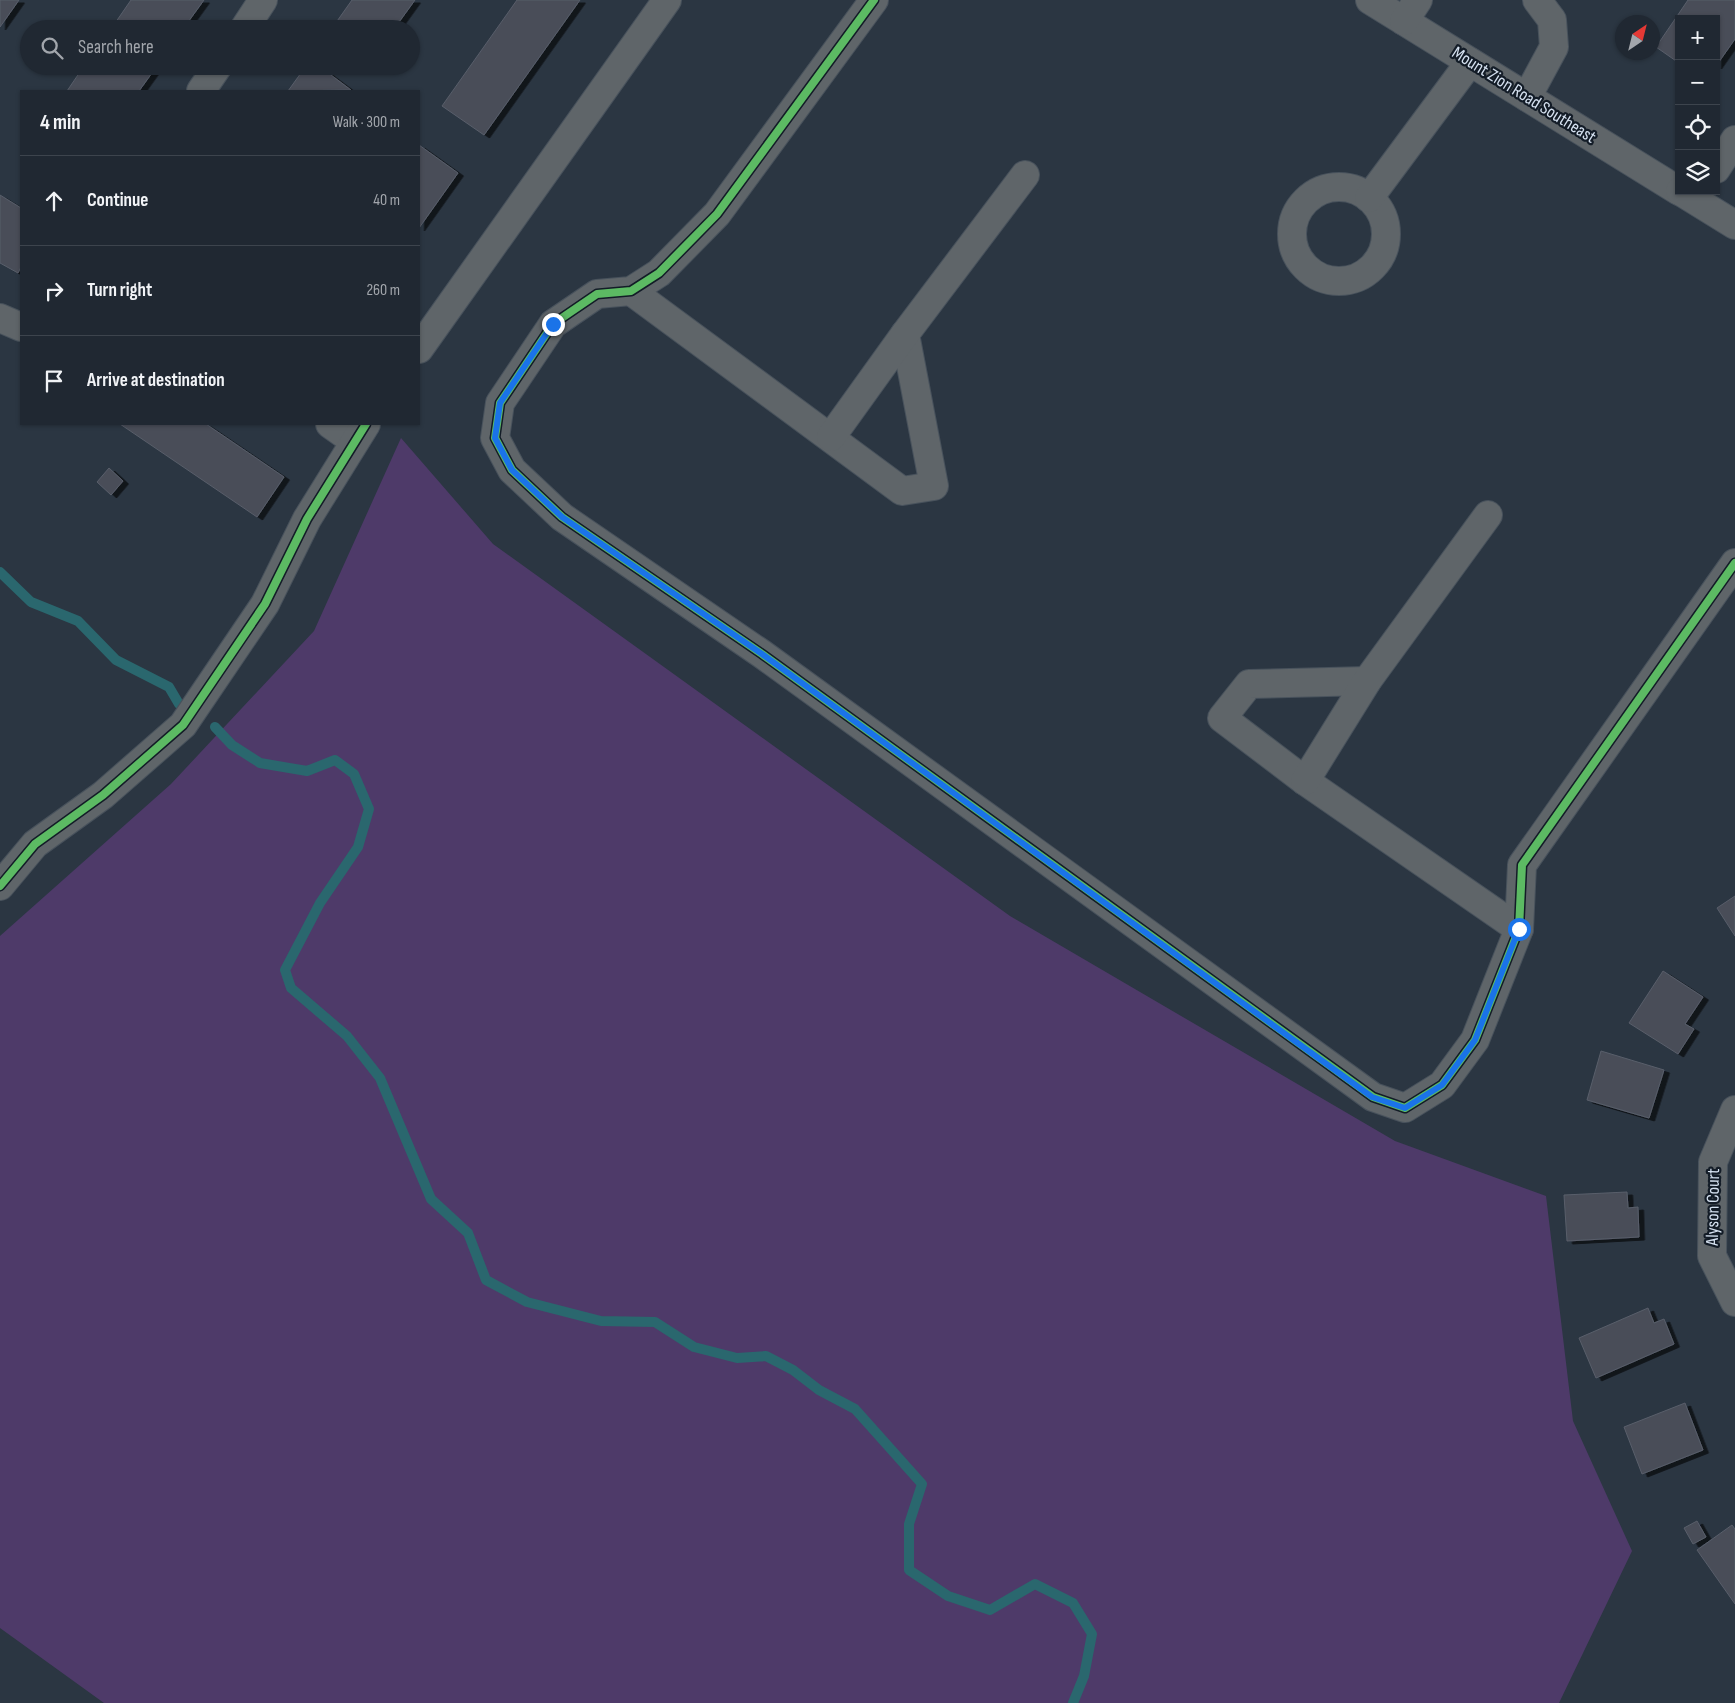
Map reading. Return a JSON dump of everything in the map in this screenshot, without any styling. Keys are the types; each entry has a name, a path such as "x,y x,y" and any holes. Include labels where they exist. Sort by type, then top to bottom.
{"street":[{"path":"250,20 263,0"},
{"path":"420,348 667,0"},
{"path":"874,0 717,214 659,273 631,291 597,294 553,324 500,403 495,438 512,470 562,517 762,654 1372,1097 1405,1108 1442,1085 1475,1040 1519,929 1522,865 1735,563"},
{"name":"Mount Zion Road Southeast","path":"1370,0 1411,11 1470,62 1675,185"},
{"path":"1527,97 1554,47 1552,20 1537,0"},
{"path":"1369,198 1470,62"},
{"path":"202,90 212,75"},
{"path":"1720,163 1735,140"},
{"path":"831,437 905,334 1025,175"},
{"name":"Mount Zion Road Southeast","path":"1692,195 1735,225"},
{"path":"631,291 902,490 934,486 905,334"},
{"path":"0,318 20,327"},
{"path":"3,877 35,844 103,795 183,725 264,604 307,519 360,432 334,425"},
{"path":"1305,781 1367,681 1488,515"},
{"path":"1367,681 1249,684 1222,718 1305,781 1519,929"},
{"name":"Alyson Court","path":"1735,1110 1712,1162 1712,1256 1735,1302"}],"shaded area":[{"path":"401,438 493,544 1010,916 1395,1141 1546,1196 1573,1421 1632,1551 1559,1703 104,1703 0,1628 0,936 171,784 314,631"}],"building":[{"path":"0,0 19,0 0,27"},
{"path":"131,0 204,0 190,20 117,20"},
{"path":"352,0 415,0 401,20 338,20"},
{"path":"517,0 580,0 484,135 442,106"},
{"path":"1688,0 1735,0 1735,39 1720,60 1720,15 1678,15"},
{"path":"1675,19 1675,60 1660,50 1660,41"},
{"path":"78,75 151,75 140,90 68,90"},
{"path":"300,75 331,75 351,90 289,90"},
{"path":"420,146 458,173 420,227"},
{"path":"0,195 20,207 20,269 18,273 0,263"},
{"path":"121,425 207,425 284,477 257,517"},
{"path":"109,468 123,481 111,495 97,482"},
{"path":"1735,896 1735,936 1717,908"},
{"path":"1663,971 1703,997 1685,1024 1694,1029 1678,1054 1629,1023"},
{"path":"1601,1051 1664,1070 1649,1118 1587,1100"},
{"path":"1627,1192 1628,1208 1638,1207 1639,1237 1567,1241 1564,1195"},
{"path":"1648,1308 1654,1323 1664,1319 1674,1344 1596,1378 1579,1338"},
{"path":"1685,1403 1703,1450 1642,1474 1624,1427"},
{"path":"1697,1521 1706,1537 1693,1544 1684,1528"},
{"path":"1732,1525 1735,1529 1735,1604 1697,1550"}],"waterway":[{"path":"0,572 31,602 78,621 116,660 169,687 179,704"},
{"path":"215,727 232,745 260,763 307,771 335,760 354,774 369,809 358,847 320,903 285,970 291,988 347,1036 380,1078 431,1199 468,1233 486,1280 527,1302 601,1321 655,1322 694,1347 737,1358 766,1356 793,1370 819,1390 855,1409 922,1484 909,1524 909,1570 948,1596 990,1610 1035,1584 1073,1603 1092,1634 1084,1676 1073,1703"}],"cycle path":[{"path":"874,0 717,214 659,273 631,291 597,294 553,324 500,403 495,438 512,470 562,517 762,654 1373,1097 1405,1108 1442,1085 1475,1040 1519,929 1522,865 1735,563"},
{"path":"0,886 35,844 103,795 183,725 265,604 307,519 365,425"}],"route":[{"path":"553,324 500,403 495,438 512,470 562,517 762,654 1372,1097 1405,1108 1442,1085 1475,1040 1519,929"}]}
